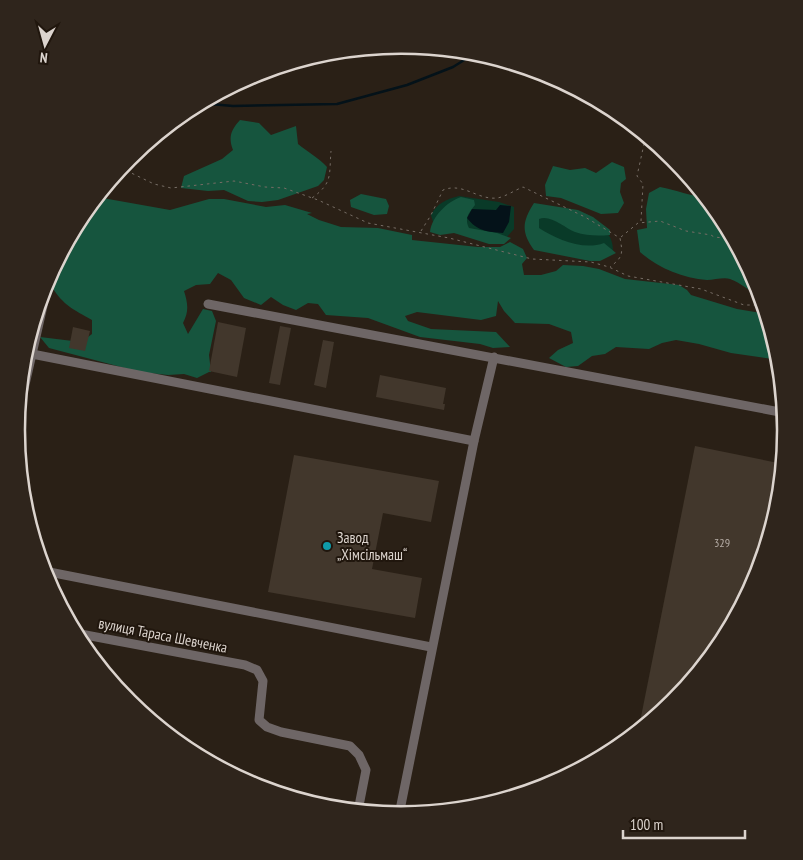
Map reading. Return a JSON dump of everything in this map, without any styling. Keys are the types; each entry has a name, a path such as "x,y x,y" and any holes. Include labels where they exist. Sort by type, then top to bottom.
{"lane":[{"path":"208,304 777,411"},
{"path":"33,354 474,441"},
{"path":"401,806 474,441 494,357"},
{"path":"54,573 432,647"},
{"name":"вулиця Тараса Шевченка","path":"86,635 245,665 257,670 263,680 259,720 281,732 350,746 360,755 366,770 359,804"}],"path":[{"path":"641,222 642,184 637,176 644,142"},
{"path":"312,198 324,190 329,179 330,152"},
{"path":"127,172 154,184 171,188 234,181 265,187 284,188 312,198 368,223 420,232 532,259 591,262 609,267 628,276 701,289 744,304 756,305"},
{"path":"420,232 443,190 450,187 467,189 477,194 497,198 523,188 585,217 620,238 623,252 619,260 609,267"},
{"path":"620,238 633,226 641,222 660,221 686,231 726,238"}],"green space":[{"path":"240,120 259,123 271,135 296,126 298,144 327,167 324,180 318,186 278,200 262,202 248,201 224,190 208,191 181,188 184,176 222,159 233,150 231,134"},
{"path":"612,162 624,167 626,179 621,183 620,192 624,203 618,213 601,214 561,198 546,196 545,185 553,166 570,170 585,168 596,173"},
{"path":"660,187 696,196 728,242 751,290 730,279 707,280 680,274 655,263 640,252 637,230 647,228 646,209 649,193"},
{"path":"361,194 386,199 389,206 387,214 374,215 351,207 350,200"},
{"path":"459,196 499,202 514,207 514,229 507,237 441,227 433,222 431,215 436,207 446,200"},
{"path":"461,197 474,200 475,205 467,218 469,228 497,233 511,238 504,244 489,244 454,233 440,235 430,232 434,220 441,210"},
{"path":"105,198 170,210 209,199 224,199 266,207 285,205 312,213 307,214 341,227 378,228 412,235 412,240 478,247 500,247 510,242 523,249 527,258 522,264 524,275 541,275 556,271 563,265 583,266 599,269 625,279 679,285 691,295 737,309 759,313 771,359 731,353 676,340 662,343 649,349 616,347 605,354 592,356 578,366 566,367 549,358 558,350 573,343 571,332 549,324 515,323 498,301 496,316 481,320 417,312 405,316 408,321 431,329 496,332 510,347 493,348 480,344 420,337 368,318 326,315 318,304 308,303 296,310 283,305 271,297 261,305 244,298 231,280 218,273 210,284 196,285 184,291 187,307 183,323 188,334 203,309 212,311 216,321 209,355 211,372 197,378 184,374 168,375 140,372 49,348 40,337 81,342 92,334 92,320 74,310 53,289 64,263 88,221"},
{"path":"534,203 578,210 593,217 610,230 610,235 592,235 575,232 548,218 539,219 539,228 570,243 587,246 604,243 616,253 600,261 590,261 534,250 525,232 525,221"},
{"path":"534,209 604,230 612,241 613,254 558,248 528,218"}],"shaded area":[{"path":"500,205 511,206 509,222 503,233 483,230 475,226 467,218 472,209 496,210"}],"building":[{"path":"218,322 246,328 237,377 209,371"},
{"path":"280,326 291,328 280,385 269,383"},
{"path":"73,327 90,331 85,351 69,348"},
{"path":"323,340 334,342 326,388 314,385"},
{"path":"380,375 446,388 443,404 445,404 444,410 376,397"},
{"path":"695,446 776,463 771,503 758,551 728,618 715,639 685,678 640,721"},
{"name":"Завод „Хімсільмаш“","path":"294,455 439,481 431,522 383,513 372,569 422,578 415,618 268,592"}],"waterway":[{"path":"213,104 233,106 337,104 407,85 453,67 465,59"}],"place":[{"name":"Завод „Хімсільмаш“","path":"327,546"}]}
